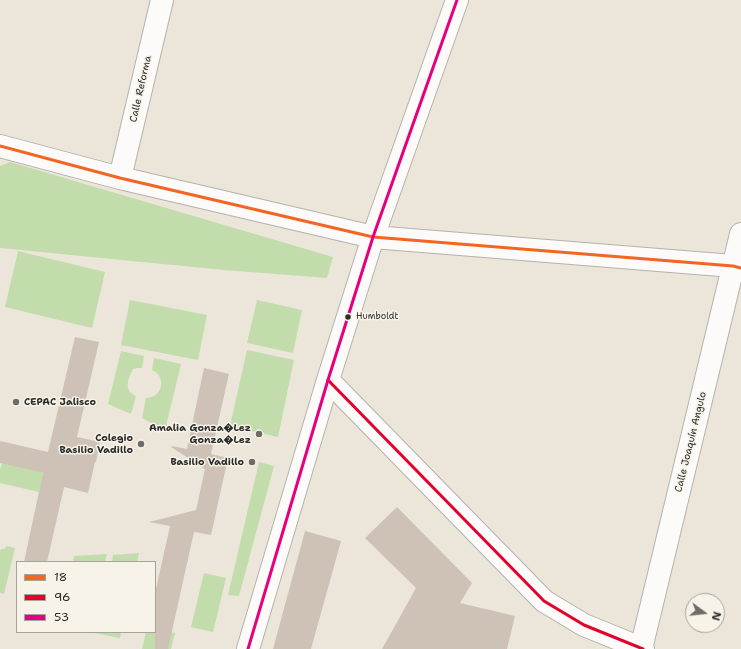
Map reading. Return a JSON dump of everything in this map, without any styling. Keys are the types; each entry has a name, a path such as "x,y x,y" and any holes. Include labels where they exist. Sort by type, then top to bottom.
{"street":[{"name":"Calle Reforma","path":"120,178 162,0"},
{"path":"248,649 328,380 373,237 457,0"},
{"path":"0,146 120,178 373,237 737,267"},
{"name":"Calle Joaquín Angulo","path":"641,649 737,267 741,234"},
{"path":"328,380 544,601 584,625 641,649"}],"green space":[{"path":"10,162 333,257 327,278 224,270 0,248 0,166"},
{"path":"18,251 105,272 92,328 5,307"},
{"path":"130,300 207,315 198,360 121,345"},
{"path":"257,300 302,310 293,353 247,343"},
{"path":"247,350 294,360 278,437 230,426"},
{"path":"121,351 144,356 142,368 133,369 128,380 129,391 136,396 131,414 108,404"},
{"path":"154,358 181,364 165,430 142,418 146,398 152,397 156,394 161,386 160,377 152,370"},
{"path":"259,462 274,466 239,596 228,595"},
{"path":"2,463 43,473 39,492 0,483 0,470"},
{"path":"7,546 15,548 4,594 0,593 0,551"},
{"path":"139,553 137,561 112,561 113,555"},
{"path":"107,554 105,561 73,561 74,556"},
{"path":"204,573 226,578 213,632 191,627"},
{"path":"156,628 175,633 171,649 142,649 146,633 156,633"},
{"path":"94,633 121,633 120,638"}],"building":[{"path":"75,337 99,342 77,437 100,442 88,493 64,487 47,561 24,561 43,473 0,463 0,441 48,452"},
{"path":"204,368 229,374 211,454 228,458 211,535 194,532 168,649 155,649 156,589 170,526 149,522 196,510 205,469 171,447 187,449"},
{"path":"397,507 472,583 460,603 515,616 507,649 382,649 416,588 365,538"},
{"path":"305,531 341,541 311,649 273,649"}],"transit line":[{"name":"53","path":"248,649 328,380 373,237 457,0"},
{"name":"18","path":"0,146 120,178 373,237 733,266 741,268"},
{"name":"96","path":"328,380 544,601 584,625 643,649"}],"place":[{"name":"Humboldt","path":"348,317"},
{"name":"CEPAC Jalisco","path":"16,402"},
{"name":"Amalia Gonza�Lez Gonza�Lez","path":"259,434"},
{"name":"Colegio Basilio Vadillo","path":"141,444"},
{"name":"Basilio Vadillo","path":"252,462"}]}
